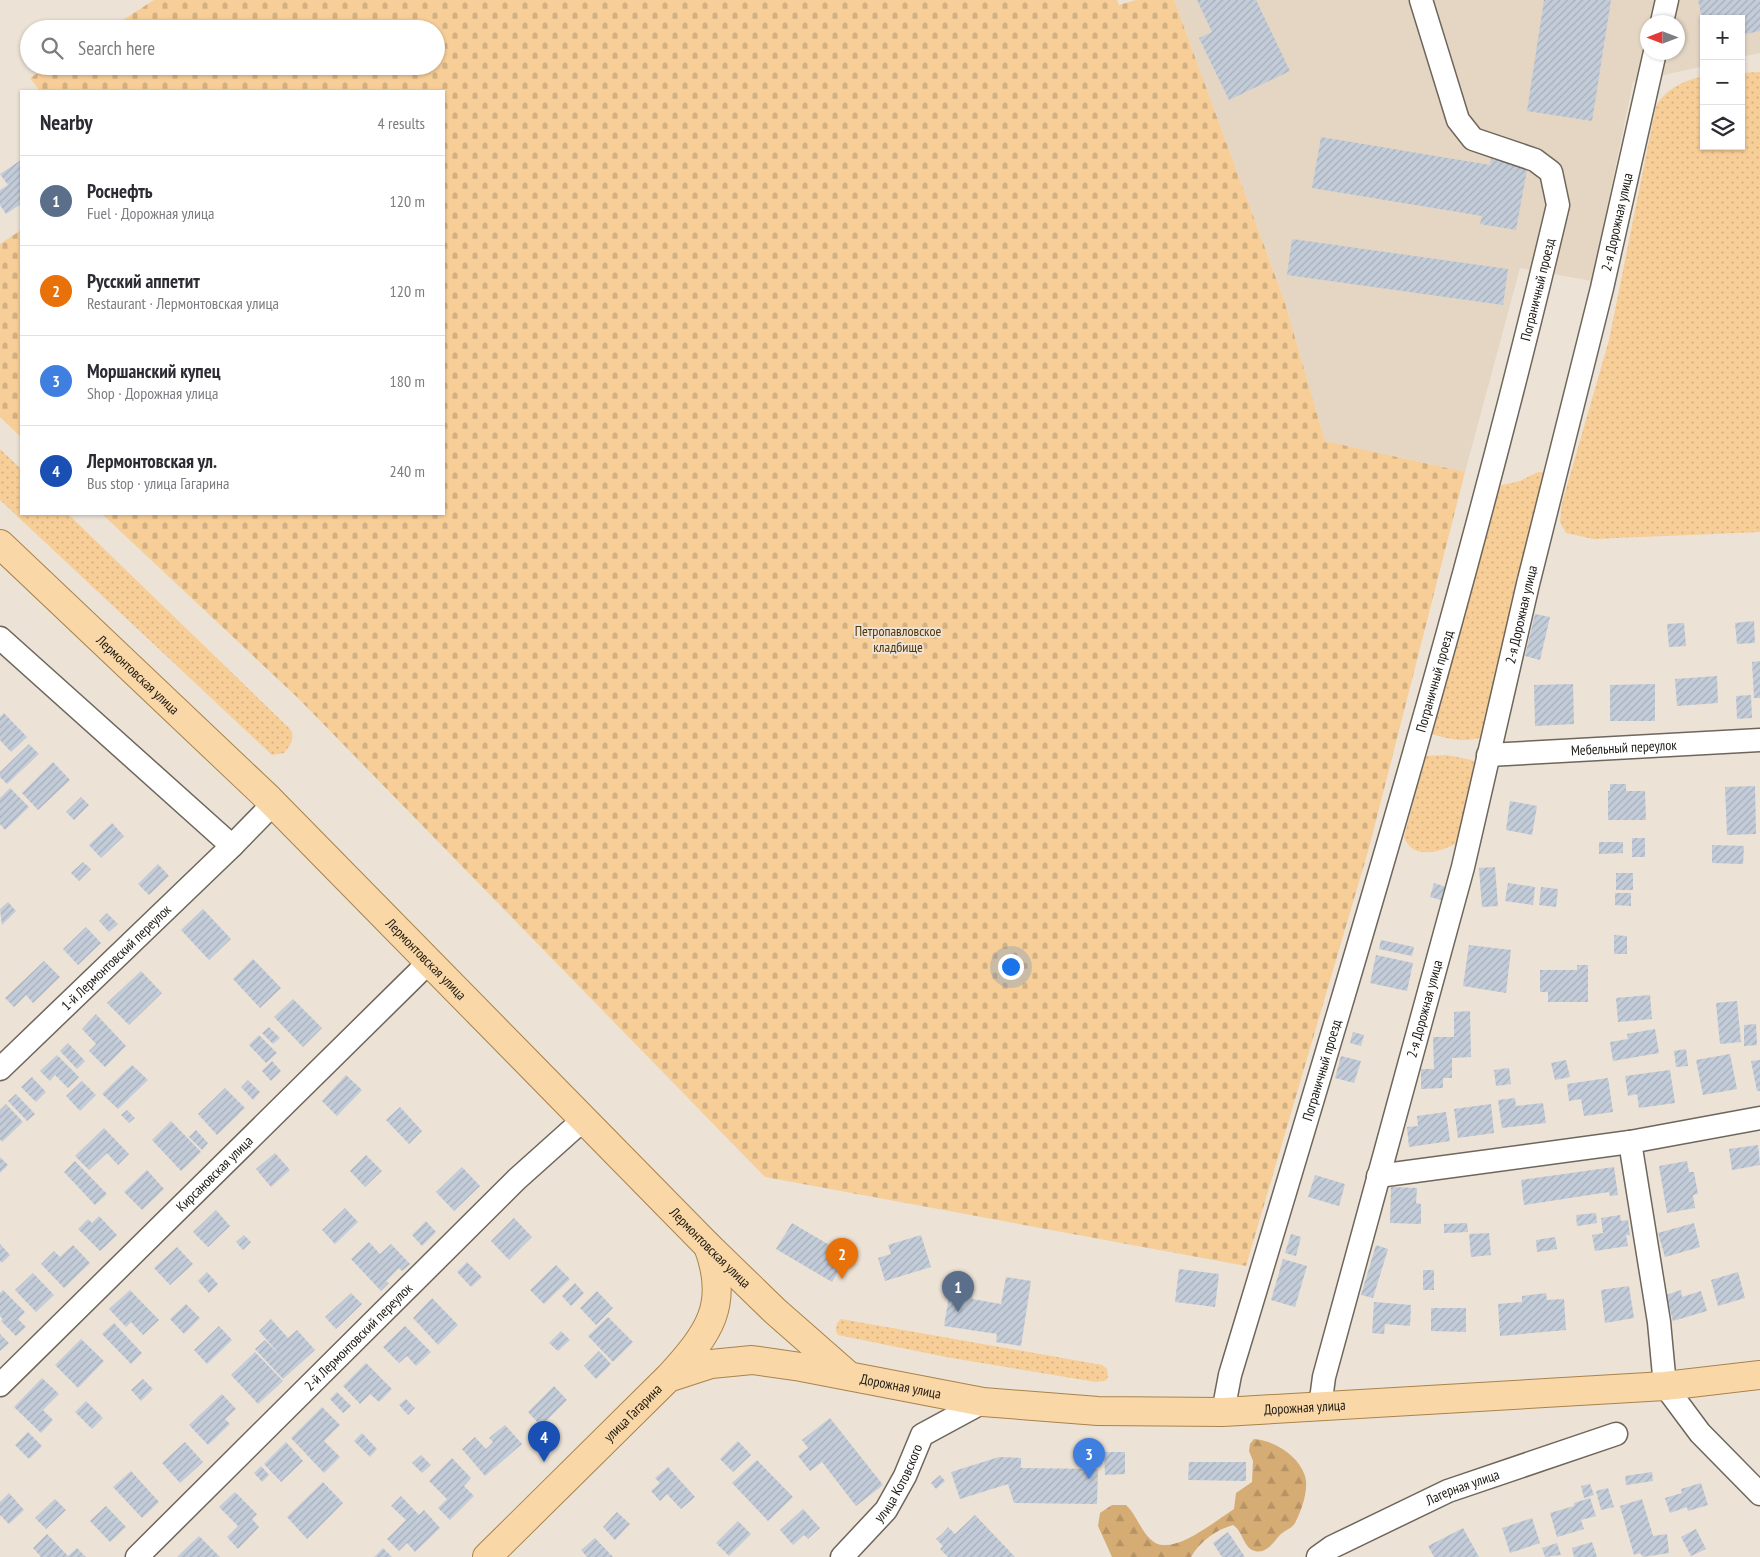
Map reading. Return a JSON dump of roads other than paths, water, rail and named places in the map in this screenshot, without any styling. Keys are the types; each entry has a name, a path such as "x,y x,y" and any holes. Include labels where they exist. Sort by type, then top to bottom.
{"main road":[{"name":"Лермонтовская улица","path":"0,544 273,804 708,1246 775,1310 850,1377"},
{"path":"668,1378 694,1349 706,1332 714,1314 718,1292 717,1270 708,1246"},
{"name":"улица Гагарина","path":"487,1557 668,1378 711,1364 752,1360 850,1377"},
{"name":"Дорожная улица","path":"850,1377 983,1402 1098,1411 1223,1412 1665,1386 1760,1375"}],"street":[{"name":"Пограничный проезд","path":"1223,1412 1230,1375 1384,863 1422,726 1499,447 1558,204 1551,172 1535,160 1473,139 1458,120 1421,0"},
{"path":"1664,15 1667,0"},
{"name":"2-я Дорожная улица","path":"1320,1407 1324,1377 1463,867 1528,584 1602,288 1653,60"},
{"path":"0,638 232,846"},
{"name":"Мебельный переулок","path":"1488,755 1760,740"},
{"name":"1-й Лермонтовский переулок","path":"0,1069 232,846 273,804"},
{"name":"Кирсановская улица","path":"0,1385 429,962"},
{"name":"2-й Лермонтовский переулок","path":"137,1557 517,1179 584,1118"},
{"path":"1378,1176 1630,1142 1760,1118"},
{"path":"1630,1142 1659,1322 1665,1386 1700,1432 1760,1494"},
{"name":"улица Котовского","path":"842,1557 886,1510 905,1476 922,1435 983,1402"},
{"name":"Лагерная улица","path":"1318,1557 1332,1547 1448,1492 1616,1434"}],"place":[{"name":"Русский аппетит","path":"842,1279"},
{"name":"Роснефть","path":"958,1312"},
{"name":"Лермонтовская ул.","path":"544,1462"},
{"name":"Моршанский купец","path":"1089,1479"}],"park label":[{"name":"Петропавловское кладбище","path":"898,640"}]}
